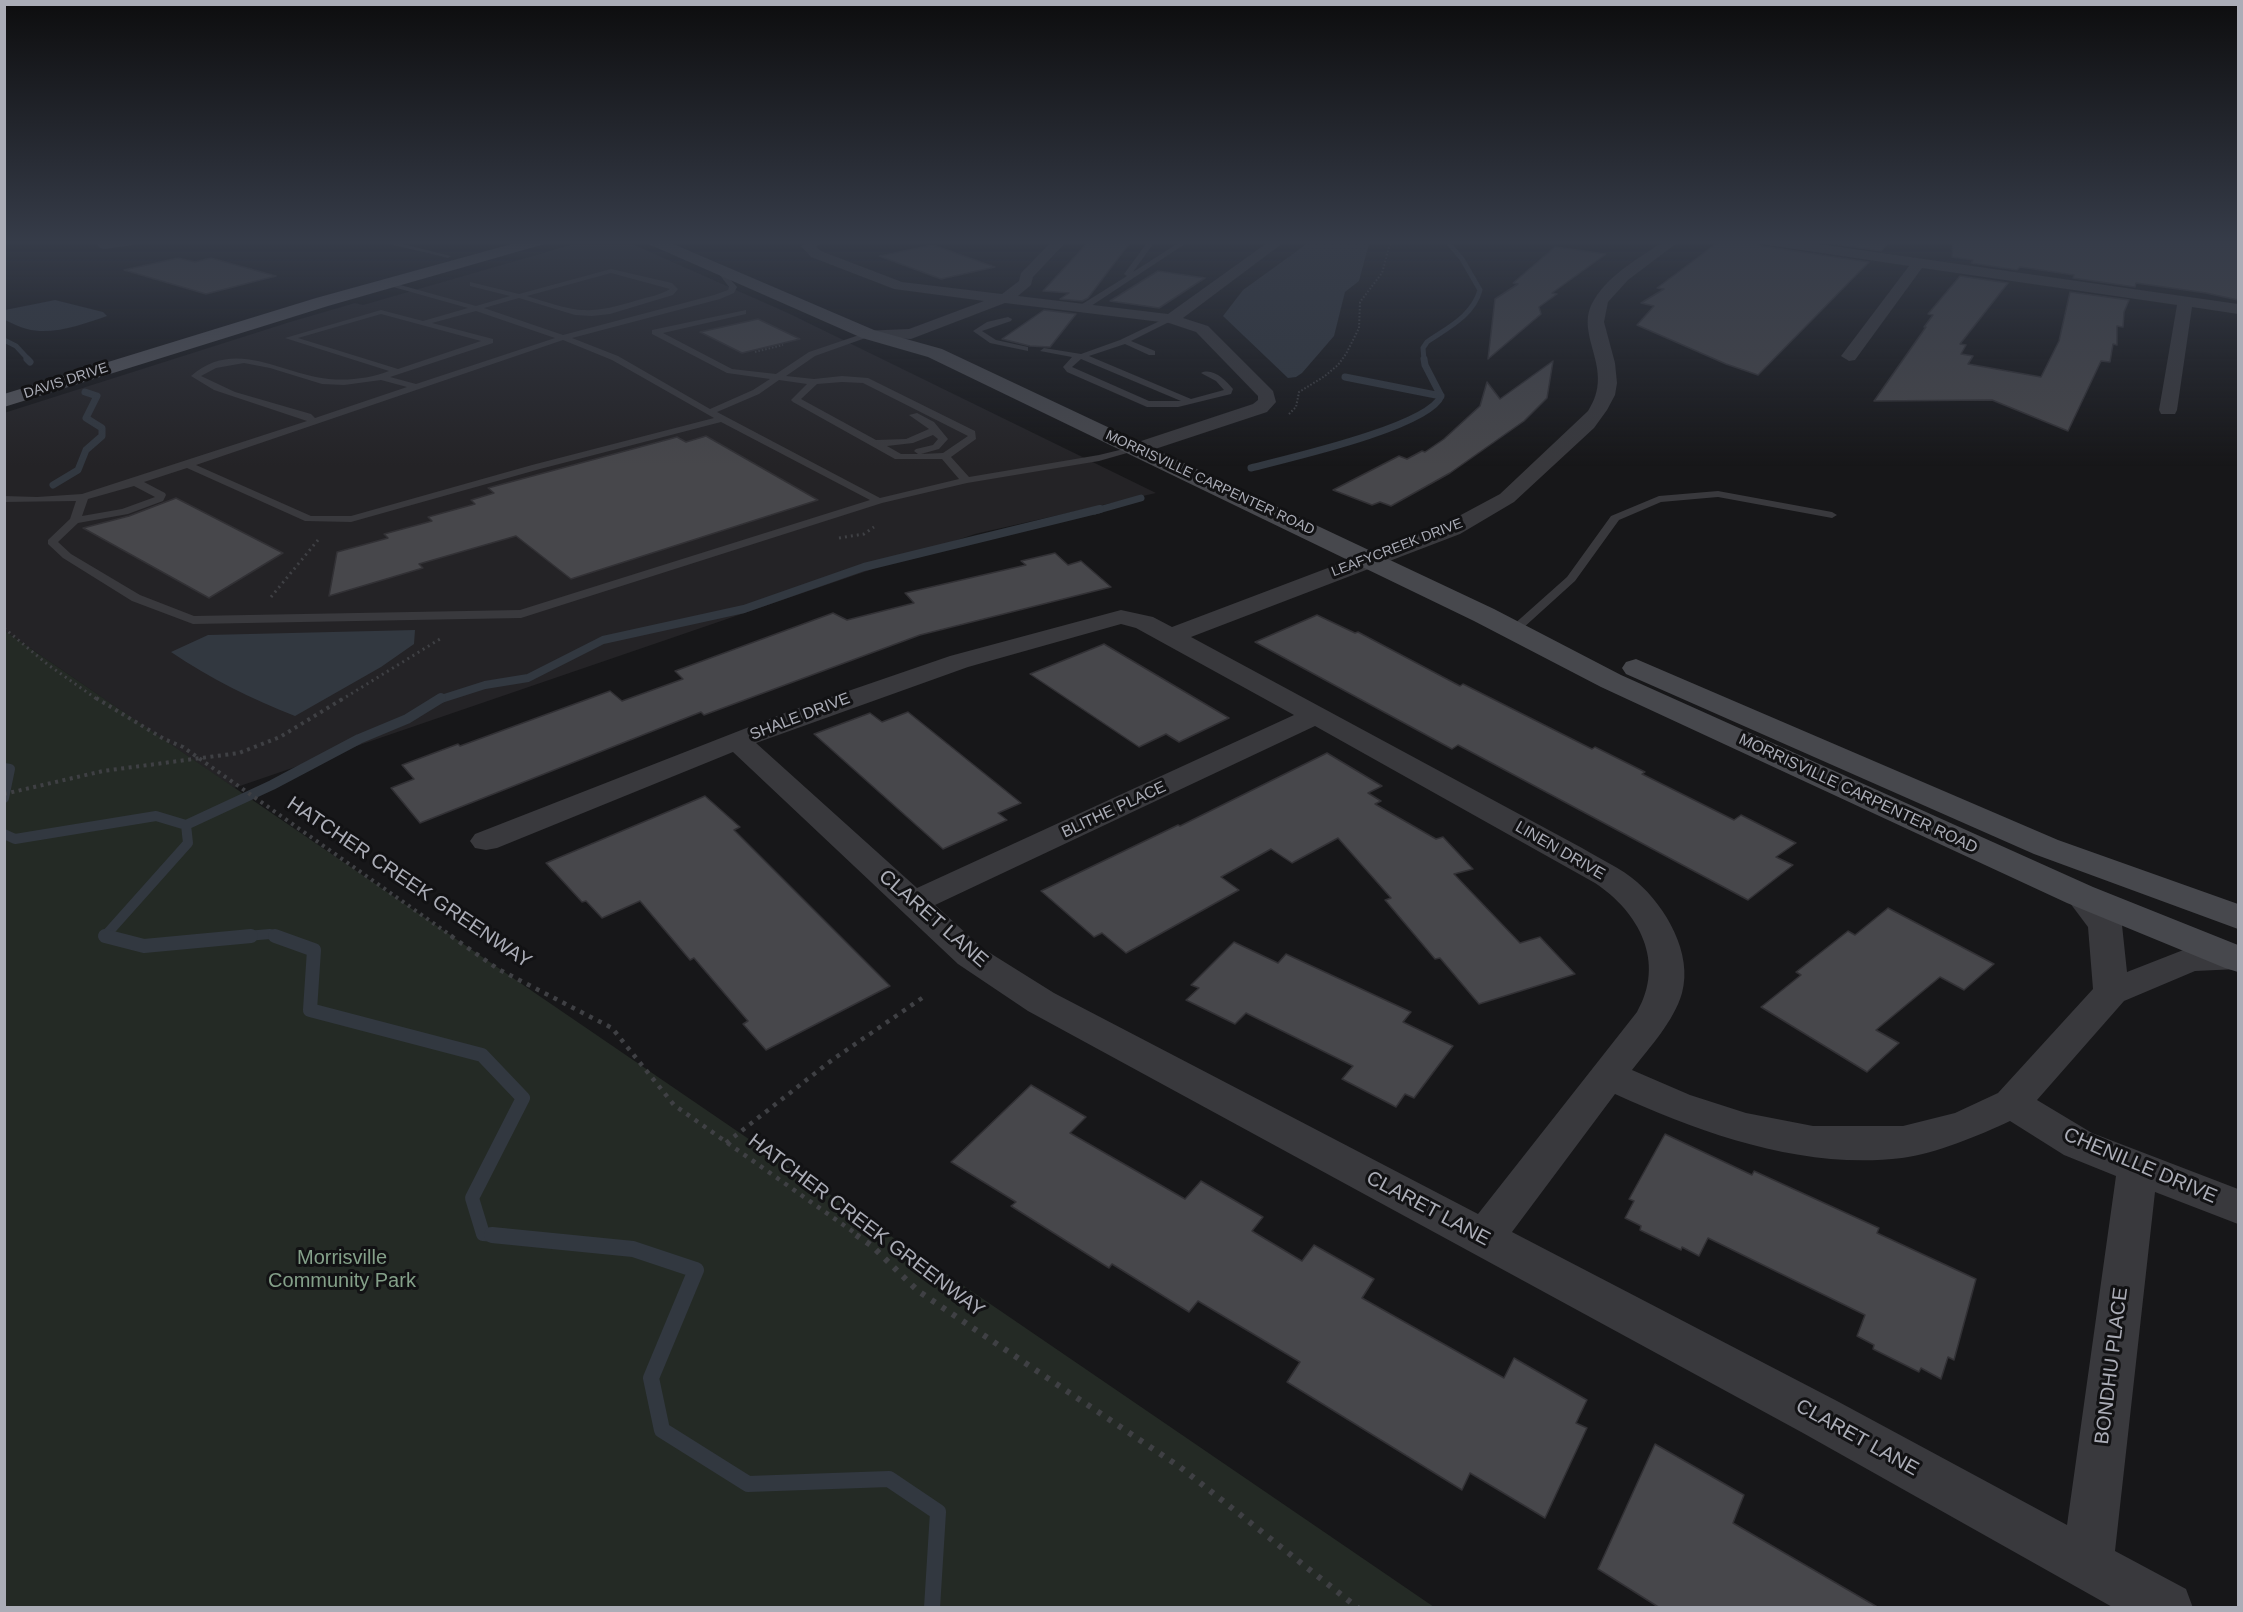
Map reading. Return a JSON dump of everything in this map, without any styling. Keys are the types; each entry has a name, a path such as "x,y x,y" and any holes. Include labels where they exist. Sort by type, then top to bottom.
{"main road":[{"name":"DAVIS DRIVE","path":"4,384 231,315"},
{"name":"DAVIS DRIVE","path":"4,400 279,315"},
{"name":"MORRISVILLE CARPENTER ROAD","path":"825,315 868,334 935,353 1369,559 1611,681 2080,895 2237,958"},
{"name":"MORRISVILLE CARPENTER ROAD","path":"871,316 911,334 935,353"},
{"name":"MORRISVILLE CARPENTER ROAD","path":"1484,615 1631,666 2046,846 2238,917"}],"street":[{"path":"868,334 888,324 919,315"},
{"path":"868,334 911,334 961,315"},
{"path":"1136,449 1260,408 1267,402 1267,395 1202,329 1171,319 1140,315"},
{"path":"1171,319 1176,315"},
{"name":"LEAFYCREEK DRIVE","path":"1172,636 1452,529 1481,514 1523,485 1597,413 1608,385 1596,315"},
{"path":"1849,356 1879,315"},
{"path":"2168,410 2183,315"},
{"name":"LINEN DRIVE","path":"1121,617 1144,622 1172,636 1571,855 1625,890 1644,910 1667,955 1665,992 1651,1019 1610,1076 1483,1239"},
{"name":"SHALE DRIVE","path":"486,841 892,683 984,652 1121,617"},
{"name":"BLITHE PLACE","path":"913,903 1315,716"},
{"name":"CLARET LANE","path":"738,741 970,957 1041,1002 1820,1417 2167,1608"},
{"path":"2080,895 2104,925 2111,992"},
{"path":"1610,1076 1677,1106 1746,1128 1813,1141 1903,1142 1965,1125 2012,1103 2111,992 2191,959 2237,958"},
{"name":"CHENILLE DRIVE","path":"2012,1103 2078,1144 2238,1207"},
{"name":"BONDHU PLACE","path":"2088,1564 2137,1168"}],"lane":[{"path":"370,315 289,338 397,370"},
{"path":"314,422 308,416 230,393 202,382 195,376 209,367 249,359 323,381 348,383 381,377 490,341 394,315"},
{"path":"424,323 451,315"},
{"path":"498,315 565,337 615,358 722,419 879,501"},
{"path":"4,499 37,500 83,497 189,465 565,337 645,315"},
{"path":"664,315 684,325"},
{"path":"728,315 655,332 730,371 814,382 842,379 866,380 972,433 973,437 945,456 899,458 796,400 814,382"},
{"path":"1171,319 1126,342 1081,356 1070,362 1067,367 1147,404 1170,406 1227,392 1229,389 1219,379 1205,373"},
{"path":"1008,320 990,324 977,331 981,337 1004,346 1025,348"},
{"path":"710,412 756,392 812,354 868,334"},
{"path":"1126,342 1152,352"},
{"path":"1044,351 1081,356 1190,402"},
{"path":"381,377 415,387"},
{"path":"842,379 931,424 943,439 936,447 914,453 886,450"},
{"path":"189,465 309,519 351,519 536,467 722,419"},
{"path":"873,443 902,444 920,440 934,430"},
{"path":"83,497 75,520 52,542 68,556 136,598 193,620 521,614 879,501 967,480 1099,458 1136,449"},
{"path":"945,456 956,471 967,480"},
{"path":"75,520 124,513 159,499 161,495 135,482"},
{"path":"1518,626 1571,579 1615,518 1659,499 1718,494 1832,515"}],"path":[{"path":"1285,415 1296,407 1299,392 1338,365 1359,328 1359,315"},
{"path":"751,353 786,344"},
{"path":"250,619 319,540"},
{"name":"HATCHER CREEK GREENWAY","path":"4,628 47,664 105,705 164,739 183,747 498,969 612,1028 674,1106 872,1246 918,1290 1180,1467 1358,1608"},
{"path":"4,794 103,771 197,759"},
{"path":"726,1143 832,1060 926,996"}],"shaded area":[{"path":"5,315 107,316 67,328 46,331 27,329 5,320"},
{"path":"313,315 793,315 1156,493 975,534 234,788 5,631 4,413"},
{"path":"1339,315 1334,336 1302,373 1288,378 1223,316"},
{"path":"415,630 414,644 381,667 295,716 200,671 171,652 208,635"}],"green space":[{"name":"Morrisville Community Park","path":"5,631 1434,1607 5,1607"}],"building":[{"path":"1036,315 1075,315 1050,347 1030,346 1002,339"},
{"path":"1493,315 1540,315 1488,359"},
{"path":"1646,315 1817,315 1758,375 1726,364 1637,325"},
{"path":"1933,315 1983,315 1960,344 1966,345 1961,354 1973,356 1968,364 2041,377 2059,341 2065,315 2124,315 2123,327 2117,326 2117,345 2113,344 2110,362 2101,361 2068,431 1992,400 1874,401 1926,327 1924,327"},
{"path":"758,319 800,339 742,353 700,332"},
{"path":"1553,361 1547,398 1524,421 1450,473 1391,506 1380,502 1372,505 1333,490 1399,456 1407,459 1422,451 1425,452 1444,439 1480,406 1487,382 1500,399"},
{"path":"706,436 818,500 571,579 516,536 419,564 423,568 329,596 337,552 388,538 384,534 432,521 428,517 475,504 471,500 494,493 488,488 677,437 686,442"},
{"path":"176,498 283,553 209,598 83,528 129,516"},
{"path":"1055,553 1068,565 1081,561 1111,587 920,635 704,715 701,712 420,823 391,788 414,779 402,765 458,744 460,746 610,691 622,701 683,679 675,671 833,613 847,620 914,603 905,593 1026,565 1021,561"},
{"path":"1317,615 1355,633 1358,632 1460,686 1463,684 1592,749 1595,747 1645,772 1642,774 1734,820 1741,815 1796,843 1776,857 1793,865 1748,900 1458,745 1452,749 1255,642"},
{"path":"1104,644 1229,718 1179,742 1166,734 1139,747 1030,674"},
{"path":"908,712 1021,803 998,813 1007,820 943,849 814,734 870,713 882,722"},
{"path":"1327,753 1382,786 1368,793 1381,801 1375,804 1436,839 1443,837 1473,869 1454,874 1520,943 1540,937 1575,974 1479,1004 1440,958 1435,959 1385,900 1391,898 1338,838 1292,863 1271,849 1221,877 1239,890 1126,953 1102,933 1094,937 1041,891 1180,826"},
{"path":"705,796 740,827 734,830 890,986 766,1050 743,1024 748,1021 694,958 690,960 640,901 602,918 586,901 582,902 546,863"},
{"path":"1888,908 1994,964 1964,990 1940,977 1876,1030 1899,1043 1867,1072 1761,1007 1801,975 1796,972 1848,931 1855,935"},
{"path":"1234,942 1278,963 1286,954 1411,1012 1403,1022 1453,1046 1414,1098 1405,1094 1396,1107 1342,1079 1353,1066 1246,1013 1235,1024 1186,1000 1199,988 1191,985"},
{"path":"1031,1085 1086,1117 1070,1133 1185,1199 1201,1181 1263,1217 1252,1231 1302,1261 1314,1245 1374,1279 1362,1298 1504,1378 1514,1358 1587,1400 1576,1423 1587,1428 1545,1518 1470,1473 1462,1490 1287,1382 1300,1362 1198,1301 1189,1312 1112,1264 1109,1268 1011,1206 1016,1202 951,1162"},
{"path":"1665,1134 1752,1175 1754,1171 1879,1228 1877,1233 1976,1279 1954,1360 1948,1357 1941,1379 1921,1368 1919,1372 1873,1349 1874,1345 1857,1336 1865,1315 1708,1238 1699,1256 1640,1230 1641,1226 1625,1218 1634,1201 1629,1199"},
{"path":"1655,1444 1744,1495 1733,1523 1879,1608 1660,1608 1598,1569"}],"waterway":[{"path":"1424,360 1423,348 1427,342 1464,315"},
{"path":"4,340 16,346 29,360"},
{"path":"27,359 30,362"},
{"path":"1424,359 1441,396"},
{"path":"1345,377 1441,396"},
{"path":"53,485 78,470 86,450 102,436 102,428 86,418 97,396 85,392"},
{"path":"1251,468 1385,430 1431,408 1441,396"},
{"path":"1095,511 1141,498"},
{"path":"438,700 485,685 528,678 603,640 744,609 864,567 1100,509"},
{"path":"186,825 272,785 359,739 407,719 441,698"},
{"path":"4,768 10,769 4,798"},
{"path":"4,834 15,839 156,816 186,825"},
{"path":"105,936 188,843 186,825"},
{"path":"235,937 270,934 279,937"},
{"path":"105,936 110,937"},
{"path":"105,936 144,946 251,936"},
{"path":"275,936 314,950 310,1010 482,1055 523,1098 472,1198 483,1234 507,1236"},
{"path":"492,1235 633,1249 696,1270 651,1378 662,1430 748,1484 889,1479 938,1512 932,1608"}]}
